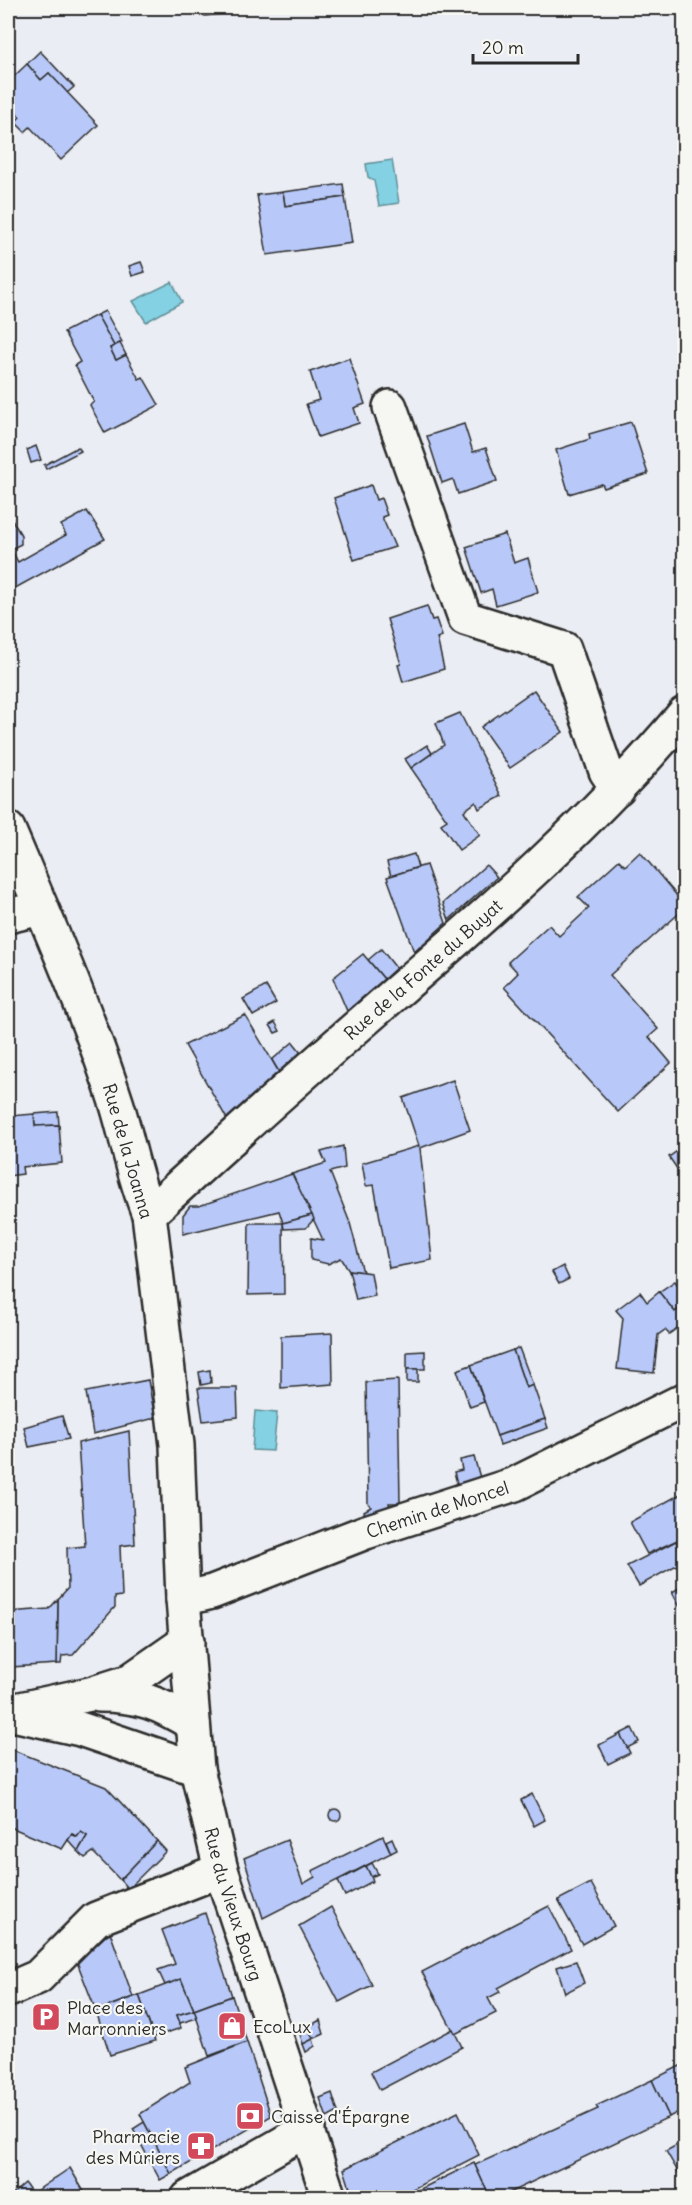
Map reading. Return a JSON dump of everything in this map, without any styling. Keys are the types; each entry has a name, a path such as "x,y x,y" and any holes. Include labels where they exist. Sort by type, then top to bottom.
{"street":[{"path":"390,408 465,618 564,649 606,771 618,789"},
{"name":"Rue de la Fonte du Buyat","path":"149,1214 261,1111 520,885 618,789 684,714"},
{"name":"Rue de la Joanna","path":"8,829 117,1104 139,1190 149,1214 177,1445 183,1599"},
{"path":"8,916 41,908"},
{"name":"Chemin de Moncel","path":"183,1599 212,1592 366,1532 515,1484 684,1400"},
{"name":"Rue du Vieux Bourg","path":"183,1599 197,1769 221,1870 329,2198"},
{"path":"8,1712 90,1695 128,1682 187,1641"},
{"path":"90,1695 130,1695 163,1705 193,1724"},
{"path":"8,1712 80,1730 197,1769"},
{"path":"8,1990 38,1977 96,1919 221,1870"},
{"path":"188,2198 308,2129"}],"water":[{"path":"392,160 399,203 379,206 374,181 368,177 366,164"},
{"path":"172,282 182,302 146,322 133,301"},
{"path":"255,1411 277,1413 273,1451 252,1450"}],"building":[{"path":"204,8 275,8 205,16"},
{"path":"40,51 74,87 67,93 49,73 41,80 27,64"},
{"path":"27,64 41,80 49,73 98,125 61,160 30,127 25,132 15,122 20,117 16,112 10,117 8,114 8,82"},
{"path":"343,184 345,197 285,206 283,192"},
{"path":"283,192 285,206 345,197 352,243 267,255 257,195"},
{"path":"141,262 145,272 132,276 129,266"},
{"path":"105,311 122,342 114,346 97,315"},
{"path":"97,315 114,346 110,348 116,360 126,355 139,379 143,377 159,405 105,433 90,405 94,402 75,365 80,362 64,332"},
{"path":"120,343 126,355 116,360 110,348"},
{"path":"349,358 365,404 354,408 359,423 318,437 306,404 319,400 310,372"},
{"path":"631,422 648,474 604,488 602,484 569,494 556,450 590,439 589,434"},
{"path":"464,424 473,452 486,448 497,481 458,494 453,479 442,483 427,436"},
{"path":"36,446 41,460 31,463 27,450"},
{"path":"78,447 81,451 46,469 44,465"},
{"path":"371,485 376,500 381,498 387,515 382,517 395,547 354,560 334,498"},
{"path":"87,511 105,539 8,592 8,543 18,562 66,535 61,525"},
{"path":"8,517 11,518 21,535 21,544 11,549 8,543"},
{"path":"505,534 514,563 528,558 538,592 496,605 492,589 481,593 466,547"},
{"path":"427,606 432,620 436,619 442,636 437,638 444,669 403,682 398,665 401,664 387,619"},
{"path":"534,690 563,732 510,768 481,727"},
{"path":"460,713 502,796 479,809 476,802 464,811 480,835 459,850 441,824 447,820 411,768 444,745 436,723"},
{"path":"427,745 432,753 411,768 405,759"},
{"path":"640,852 684,904 684,909 610,975 658,1029 649,1037 671,1063 618,1112 504,987 518,973 508,962 549,925 559,936 589,908 578,897 619,860 625,866"},
{"path":"414,854 418,867 391,876 387,862"},
{"path":"426,865 446,923 414,952 387,877"},
{"path":"486,865 497,877 449,920 443,903"},
{"path":"381,949 396,968 384,979 368,960"},
{"path":"363,954 384,979 347,1011 333,978"},
{"path":"266,986 276,1003 253,1016 243,999"},
{"path":"245,1015 279,1072 227,1119 185,1045"},
{"path":"275,1022 280,1031 275,1033 270,1025"},
{"path":"293,1042 301,1052 279,1072 272,1060"},
{"path":"453,1080 470,1130 420,1148 432,1260 389,1268 374,1185 366,1186 362,1163 419,1146 403,1098"},
{"path":"58,1112 59,1125 35,1126 34,1114"},
{"path":"34,1114 35,1126 59,1125 62,1163 22,1167 23,1174 8,1176 10,1116"},
{"path":"343,1146 345,1168 330,1172 350,1223 363,1272 349,1270 341,1258 328,1264 311,1260 311,1238 323,1240 292,1174 326,1163 321,1152"},
{"path":"684,1146 684,1179 669,1157"},
{"path":"292,1174 312,1215 283,1223 279,1211 183,1234 183,1215 190,1206 199,1206"},
{"path":"312,1215 314,1219 306,1228 284,1229 283,1223"},
{"path":"249,1223 283,1223 284,1294 248,1295"},
{"path":"563,1266 569,1279 559,1284 552,1272"},
{"path":"349,1270 371,1273 375,1296 356,1300"},
{"path":"675,1281 684,1294 684,1305 675,1312 659,1292"},
{"path":"640,1292 647,1302 659,1292 675,1312 684,1305 684,1323 669,1334 665,1330 658,1335 654,1373 617,1369 623,1318 616,1310"},
{"path":"332,1333 333,1384 281,1388 281,1336"},
{"path":"519,1348 533,1385 526,1388 513,1350"},
{"path":"513,1350 526,1388 533,1385 545,1419 497,1436 471,1365"},
{"path":"425,1351 425,1369 407,1369 407,1352"},
{"path":"471,1365 484,1402 470,1407 457,1370"},
{"path":"407,1369 418,1369 418,1382 407,1382"},
{"path":"210,1370 211,1383 201,1385 199,1372"},
{"path":"148,1380 155,1418 93,1434 86,1392"},
{"path":"398,1380 400,1503 389,1503 390,1507 365,1517 364,1511 371,1507 368,1503 366,1382"},
{"path":"198,1388 237,1388 238,1417 203,1421"},
{"path":"62,1416 69,1439 29,1447 24,1427"},
{"path":"545,1419 548,1428 500,1445 497,1436"},
{"path":"129,1431 135,1544 120,1546 122,1596 115,1597 115,1607 73,1655 62,1656 61,1664 57,1664 58,1599 68,1588 67,1548 85,1546 78,1443"},
{"path":"474,1457 481,1481 458,1487 454,1472 462,1470 460,1460"},
{"path":"684,1492 684,1537 647,1554 630,1522"},
{"path":"676,1541 684,1561 639,1586 627,1566"},
{"path":"684,1585 684,1610 682,1611 672,1592"},
{"path":"58,1599 57,1664 11,1667 8,1671 8,1612 49,1609"},
{"path":"632,1728 639,1742 627,1748 620,1734"},
{"path":"620,1734 630,1753 608,1764 599,1745"},
{"path":"8,1750 106,1787 157,1841 120,1880 93,1852 85,1858 78,1851 87,1836 81,1832 77,1837 72,1834 62,1849 8,1826"},
{"path":"532,1794 545,1820 534,1826 521,1800"},
{"path":"337,1809 341,1815 337,1821 333,1821 329,1813"},
{"path":"81,1832 87,1836 78,1851 68,1840 72,1834 77,1837"},
{"path":"383,1836 391,1853 263,1918 244,1858 287,1840 303,1884 315,1877 312,1871"},
{"path":"392,1838 397,1850 391,1853 386,1841"},
{"path":"157,1841 166,1851 128,1889 120,1880"},
{"path":"372,1863 378,1874 371,1877 366,1866"},
{"path":"366,1866 373,1881 345,1896 338,1881"},
{"path":"591,1883 614,1926 582,1944 558,1900"},
{"path":"549,1906 571,1949 498,1988 500,1992 488,1998 496,2013 455,2034 422,1972"},
{"path":"331,1907 372,1985 339,2002 299,1926"},
{"path":"205,1913 232,1996 194,2010 181,1979 165,1985 158,1970 175,1964 162,1930"},
{"path":"110,1932 133,1997 96,2011 77,1962"},
{"path":"576,1961 584,1983 565,1993 557,1967"},
{"path":"181,1979 194,2010 177,2015 181,2028 154,2037 139,1995"},
{"path":"139,1995 155,2041 110,2055 96,2011"},
{"path":"232,1996 247,2042 209,2056 194,2010"},
{"path":"194,2010 197,2018 180,2023 177,2015"},
{"path":"320,2020 324,2034 313,2039 308,2027"},
{"path":"308,2027 313,2039 303,2044 299,2031"},
{"path":"453,2029 462,2047 380,2090 371,2072"},
{"path":"313,2039 315,2046 306,2052 303,2044"},
{"path":"247,2042 271,2116 171,2174 140,2114 190,2082 185,2067"},
{"path":"684,2064 684,2109 669,2117 652,2080"},
{"path":"652,2080 669,2117 498,2198 490,2198 475,2165 598,2109 596,2106"},
{"path":"332,2093 338,2112 327,2118 320,2098"},
{"path":"458,2112 479,2155 395,2198 353,2198 344,2169"},
{"path":"144,2122 171,2174 160,2180 133,2129"},
{"path":"677,2145 684,2158 684,2175 681,2177 666,2151"},
{"path":"474,2163 490,2198 402,2198"},
{"path":"70,2168 86,2195 82,2198 26,2198"},
{"path":"25,2183 32,2193 26,2198 8,2198"}],"place":[{"name":"Place des Marronniers","path":"46,2017"},
{"name":"EcoLux","path":"232,2026"},
{"name":"Caisse d'Épargne","path":"250,2116"},
{"name":"Pharmacie des Mûriers","path":"201,2146"}]}
